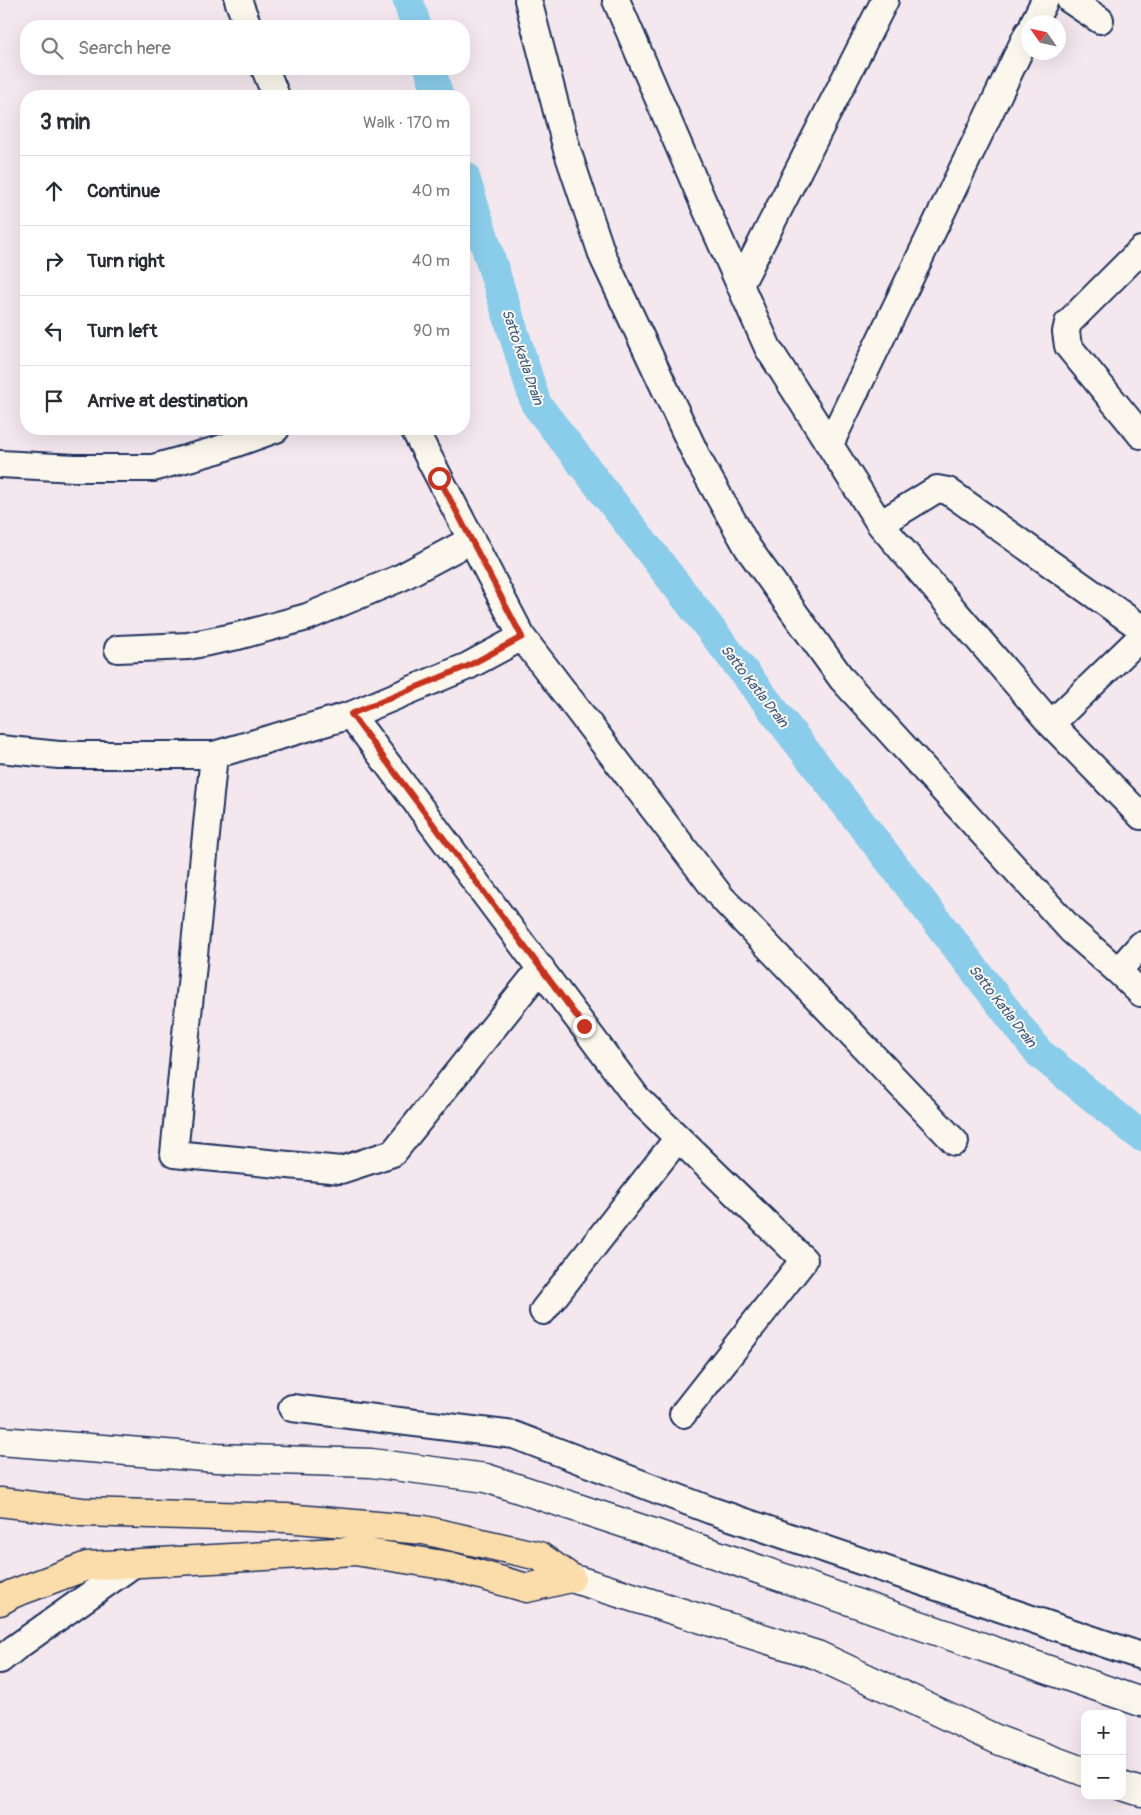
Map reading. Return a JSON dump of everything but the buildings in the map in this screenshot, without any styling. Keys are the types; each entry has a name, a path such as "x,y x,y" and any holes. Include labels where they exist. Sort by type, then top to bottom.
{"main road":[{"path":"0,1441 217,1458 371,1463 486,1478 654,1533 1141,1702"},
{"path":"0,1502 82,1512 286,1518 424,1530 539,1556 571,1578 817,1655 998,1740 1081,1771"},
{"path":"0,1601 12,1594 87,1566 355,1550 449,1566 527,1588 571,1578"},
{"path":"1126,1787 1141,1792"}],"street":[{"path":"238,0 246,20"},
{"path":"528,0 567,150 603,257 698,459 748,548 842,679 1072,931 1141,993"},
{"path":"616,0 768,348 880,524 1051,724 1141,816"},
{"path":"740,284 885,0"},
{"path":"1038,15 1045,0"},
{"path":"1070,0 1100,20"},
{"path":"830,444 1021,48"},
{"path":"267,75 274,90"},
{"path":"1141,250 1068,323 1066,332 1068,346 1141,435"},
{"path":"0,464 75,468 153,468 213,439 238,435"},
{"path":"417,435 522,637 721,897 955,1142"},
{"path":"880,524 937,489 948,491 1141,628"},
{"path":"118,650 188,646 238,636 307,617 400,578 471,540"},
{"path":"0,749 59,755 214,755 351,714 468,666 522,637"},
{"path":"1051,724 1141,637"},
{"path":"351,714 637,1098 804,1260 683,1414"},
{"path":"214,755 174,1154 341,1170 393,1153 541,968"},
{"path":"1118,971 1141,945"},
{"path":"543,1311 678,1138"},
{"path":"292,1408 514,1435 710,1510 1141,1656"},
{"path":"0,1660 135,1563"}],"waterway":[{"name":"Satto Katla Drain","path":"408,0 414,20"},
{"name":"Satto Katla Drain","path":"432,75 436,90"},
{"name":"Satto Katla Drain","path":"470,195 536,404 1039,1053 1141,1136"}],"route":[{"path":"439,478 522,637 468,666 351,714 584,1026"}]}
